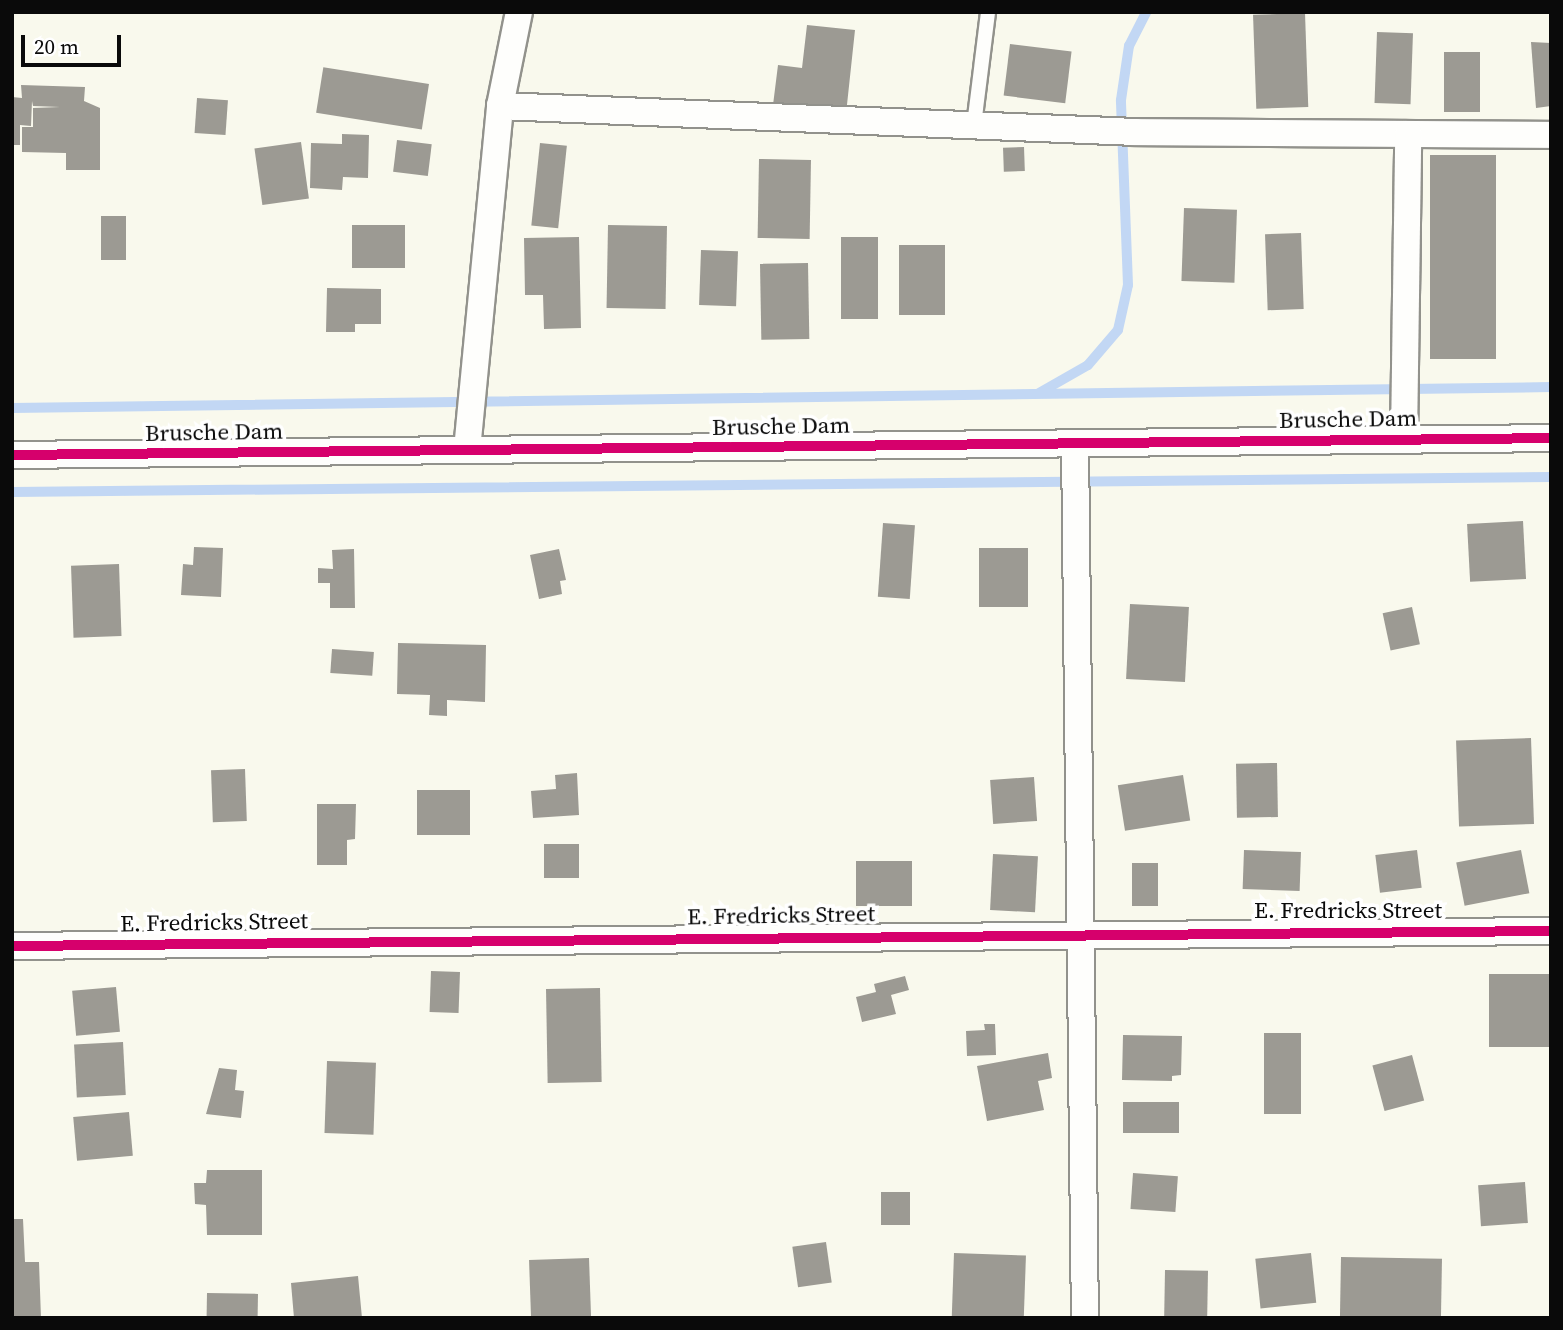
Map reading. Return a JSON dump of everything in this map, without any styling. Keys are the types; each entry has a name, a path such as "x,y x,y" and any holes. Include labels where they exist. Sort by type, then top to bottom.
{"street":[{"path":"468,444 500,106 519,12"},
{"path":"500,106 974,125 1551,135"},
{"path":"1404,439 1408,134"},
{"name":"Brusche Dam","path":"12,455 468,444 1075,443 1551,438"},
{"path":"1075,443 1084,932 1084,1318"},
{"name":"E. Fredricks Street","path":"12,946 1084,932 1551,931"}],"lane":[{"path":"974,125 988,12"}],"building":[{"path":"1305,13 1308,107 1256,109 1253,15"},
{"path":"807,25 855,30 846,114 773,105 778,65 802,68"},
{"path":"1377,32 1413,33 1411,104 1375,103"},
{"path":"1531,42 1551,43 1551,106 1536,108"},
{"path":"1010,44 1072,52 1065,103 1004,96"},
{"path":"1444,52 1480,52 1480,112 1444,112"},
{"path":"323,67 429,84 422,129 316,113"},
{"path":"21,85 85,87 84,101 100,108 100,170 66,170 66,153 22,152 22,127 33,127 33,108 60,107 33,106 32,101 31,126 20,125 20,145 12,145 12,97 22,98"},
{"path":"197,98 228,100 225,135 195,133"},
{"path":"342,134 369,135 368,178 343,177 342,190 310,188 311,143 342,144"},
{"path":"397,140 432,144 428,176 393,172"},
{"path":"301,142 309,198 262,205 254,149"},
{"path":"540,143 567,146 558,228 531,226"},
{"path":"1024,147 1025,171 1004,172 1003,148"},
{"path":"1430,155 1496,155 1496,359 1430,359"},
{"path":"759,159 811,160 810,239 758,238"},
{"path":"1184,208 1237,210 1234,283 1181,281"},
{"path":"101,216 126,216 126,260 101,260"},
{"path":"352,225 405,225 405,268 352,268"},
{"path":"608,225 667,226 666,309 607,308"},
{"path":"1301,233 1304,309 1268,310 1265,234"},
{"path":"579,237 581,328 544,329 543,295 525,295 524,238"},
{"path":"841,237 878,237 878,319 841,319"},
{"path":"899,245 945,245 945,315 899,315"},
{"path":"701,250 738,251 736,306 699,305"},
{"path":"808,263 809,339 761,340 760,264"},
{"path":"327,288 381,289 381,324 355,324 355,332 326,332"},
{"path":"1523,521 1526,579 1470,582 1467,524"},
{"path":"883,523 915,525 910,599 878,597"},
{"path":"194,547 223,548 221,597 181,595 183,564 193,565"},
{"path":"979,548 1028,548 1028,607 979,607"},
{"path":"354,549 355,608 330,608 330,583 318,583 318,568 333,569 332,550"},
{"path":"559,549 566,580 560,581 562,594 539,599 530,555"},
{"path":"119,564 122,636 74,638 71,566"},
{"path":"1130,604 1189,607 1185,682 1126,679"},
{"path":"1412,607 1420,644 1391,650 1383,613"},
{"path":"398,643 486,645 485,702 447,700 447,716 429,715 430,695 397,694"},
{"path":"332,649 374,652 372,676 330,673"},
{"path":"1531,738 1534,824 1459,827 1456,741"},
{"path":"1277,763 1278,817 1237,818 1236,764"},
{"path":"245,769 247,821 213,822 211,770"},
{"path":"577,773 579,815 533,818 531,791 556,789 555,775"},
{"path":"1183,775 1190,820 1125,831 1118,785"},
{"path":"1034,777 1037,821 993,824 990,780"},
{"path":"417,790 470,790 470,835 417,835"},
{"path":"317,804 356,804 355,839 347,840 347,865 317,865"},
{"path":"544,844 579,844 579,878 544,878"},
{"path":"1244,850 1301,852 1300,891 1243,889"},
{"path":"1417,850 1422,888 1380,893 1375,855"},
{"path":"1521,850 1529,893 1465,906 1456,863"},
{"path":"993,854 1038,856 1035,912 990,910"},
{"path":"856,861 912,861 912,906 856,906"},
{"path":"1132,863 1158,863 1158,906 1132,906"},
{"path":"431,971 460,972 459,1013 430,1012"},
{"path":"1489,974 1551,974 1551,1047 1489,1047"},
{"path":"905,976 909,990 891,995 896,1014 862,1022 856,997 876,992 874,984"},
{"path":"116,987 120,1032 76,1036 72,991"},
{"path":"600,988 602,1082 548,1083 546,989"},
{"path":"984,1024 995,1024 996,1055 967,1056 966,1031 985,1030"},
{"path":"1264,1033 1301,1033 1301,1114 1264,1114"},
{"path":"1123,1035 1182,1036 1181,1075 1172,1076 1172,1081 1122,1080"},
{"path":"123,1042 126,1095 77,1097 74,1045"},
{"path":"1048,1053 1052,1078 1038,1081 1044,1110 987,1121 977,1066"},
{"path":"1412,1055 1424,1100 1385,1111 1372,1066"},
{"path":"327,1061 376,1063 373,1135 324,1133"},
{"path":"219,1068 237,1070 235,1090 244,1091 241,1118 206,1114"},
{"path":"1123,1102 1179,1102 1179,1133 1123,1133"},
{"path":"129,1112 133,1156 77,1161 73,1117"},
{"path":"207,1170 262,1170 262,1235 207,1235 206,1205 195,1204 194,1183 206,1183"},
{"path":"1133,1173 1178,1176 1175,1212 1130,1209"},
{"path":"1525,1182 1528,1223 1481,1226 1478,1185"},
{"path":"881,1192 910,1192 910,1225 881,1225"},
{"path":"12,1219 23,1219 25,1262 39,1262 41,1318 12,1318"},
{"path":"826,1242 832,1283 798,1287 792,1247"},
{"path":"954,1253 1026,1256 1024,1318 952,1318"},
{"path":"1311,1253 1316,1303 1261,1309 1255,1259"},
{"path":"1341,1257 1442,1259 1441,1318 1340,1318"},
{"path":"589,1258 591,1318 531,1318 529,1260"},
{"path":"1165,1270 1208,1271 1207,1318 1164,1318"},
{"path":"358,1276 362,1318 294,1318 291,1283"},
{"path":"207,1293 258,1294 258,1318 207,1318"}],"waterway":[{"path":"1039,393 1088,365 1118,330 1128,285 1121,100 1129,46 1146,12"},
{"path":"12,408 1551,387"},
{"name":"Brusche Dam","path":"12,492 1551,477"}],"cycle path":[{"path":"12,455 1551,438"},
{"path":"12,946 1551,931"}]}
